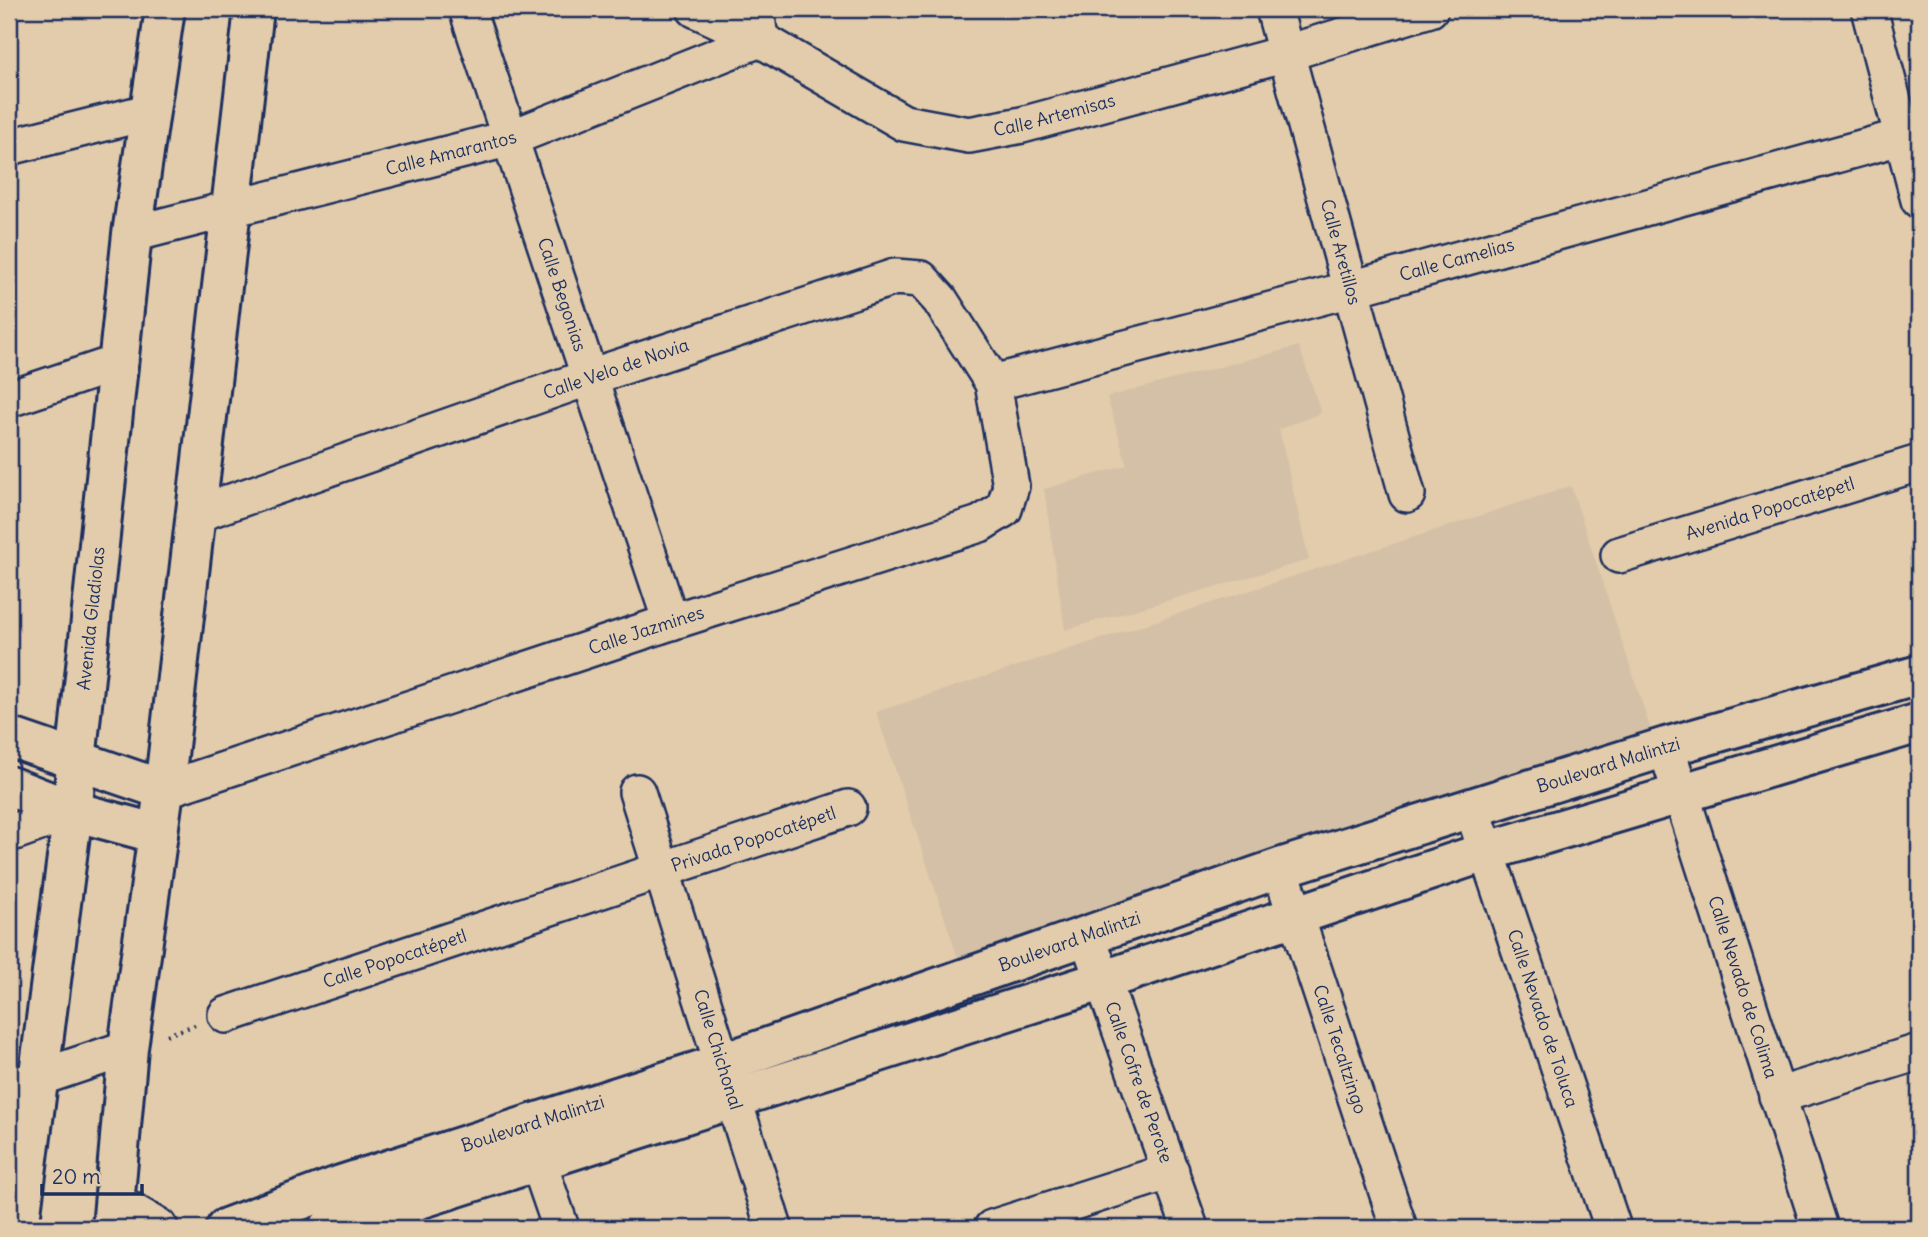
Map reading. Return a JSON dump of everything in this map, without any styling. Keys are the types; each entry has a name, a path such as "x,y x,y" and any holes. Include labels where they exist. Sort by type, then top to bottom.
{"street":[{"name":"Avenida Gladiolas","path":"19,1228 23,1083 73,811 76,761 132,234 165,9"},
{"path":"158,1228 114,1216 128,1048 164,790 254,9"},
{"name":"Calle Begonias","path":"467,9 671,622"},
{"name":"Calle Artemisas","path":"695,9 758,24 904,123 969,135 1022,125 1287,53 1430,9"},
{"name":"Calle Aretillos","path":"1274,9 1407,494"},
{"path":"1869,9 1910,135 1919,200"},
{"name":"Calle Amarantos","path":"132,234 511,138 758,24"},
{"path":"9,147 148,112"},
{"name":"Calle Camelias","path":"993,383 1351,289 1910,135"},
{"name":"Calle Velo de Novia","path":"194,515 590,377 895,277 921,279 940,300 993,383"},
{"path":"9,399 120,362"},
{"name":"Calle Jazmines","path":"164,790 671,622 980,524 1004,509 1011,486 993,383"},
{"name":"Avenida Popocatépetl","path":"1619,555 1919,463"},
{"name":"Boulevard Malintzi","path":"226,1228 341,1185 720,1064 1280,868 1666,747 1919,675"},
{"path":"341,1185 345,1226 1104,980 1488,851 1919,723"},
{"path":"9,737 164,790"},
{"name":"Calle Nevado de Colima","path":"1666,747 1820,1228"},
{"path":"9,786 73,811 158,834"},
{"name":"Calle Chichonal","path":"637,792 720,1064 774,1228"},
{"name":"Privada Popocatépetl","path":"662,871 848,808"},
{"name":"Calle Nevado de Toluca","path":"1472,808 1613,1228"},
{"path":"9,834 73,811"},
{"name":"Calle Tecaltzingo","path":"1280,868 1399,1228"},
{"name":"Calle Popocatépetl","path":"226,1014 662,871"},
{"name":"Calle Cofre de Perote","path":"1087,934 1190,1228"},
{"path":"23,1083 128,1048"},
{"path":"1777,1096 1919,1052"},
{"path":"526,1125 561,1228"},
{"path":"992,1228 1171,1171"}],"path":[{"path":"128,1048 226,1014"}],"shaded area":[{"path":"1299,346 1321,413 1279,429 1309,560 1065,630 1044,489 1127,465 1107,397"},
{"path":"1571,486 1657,749 965,979 876,712"}]}
